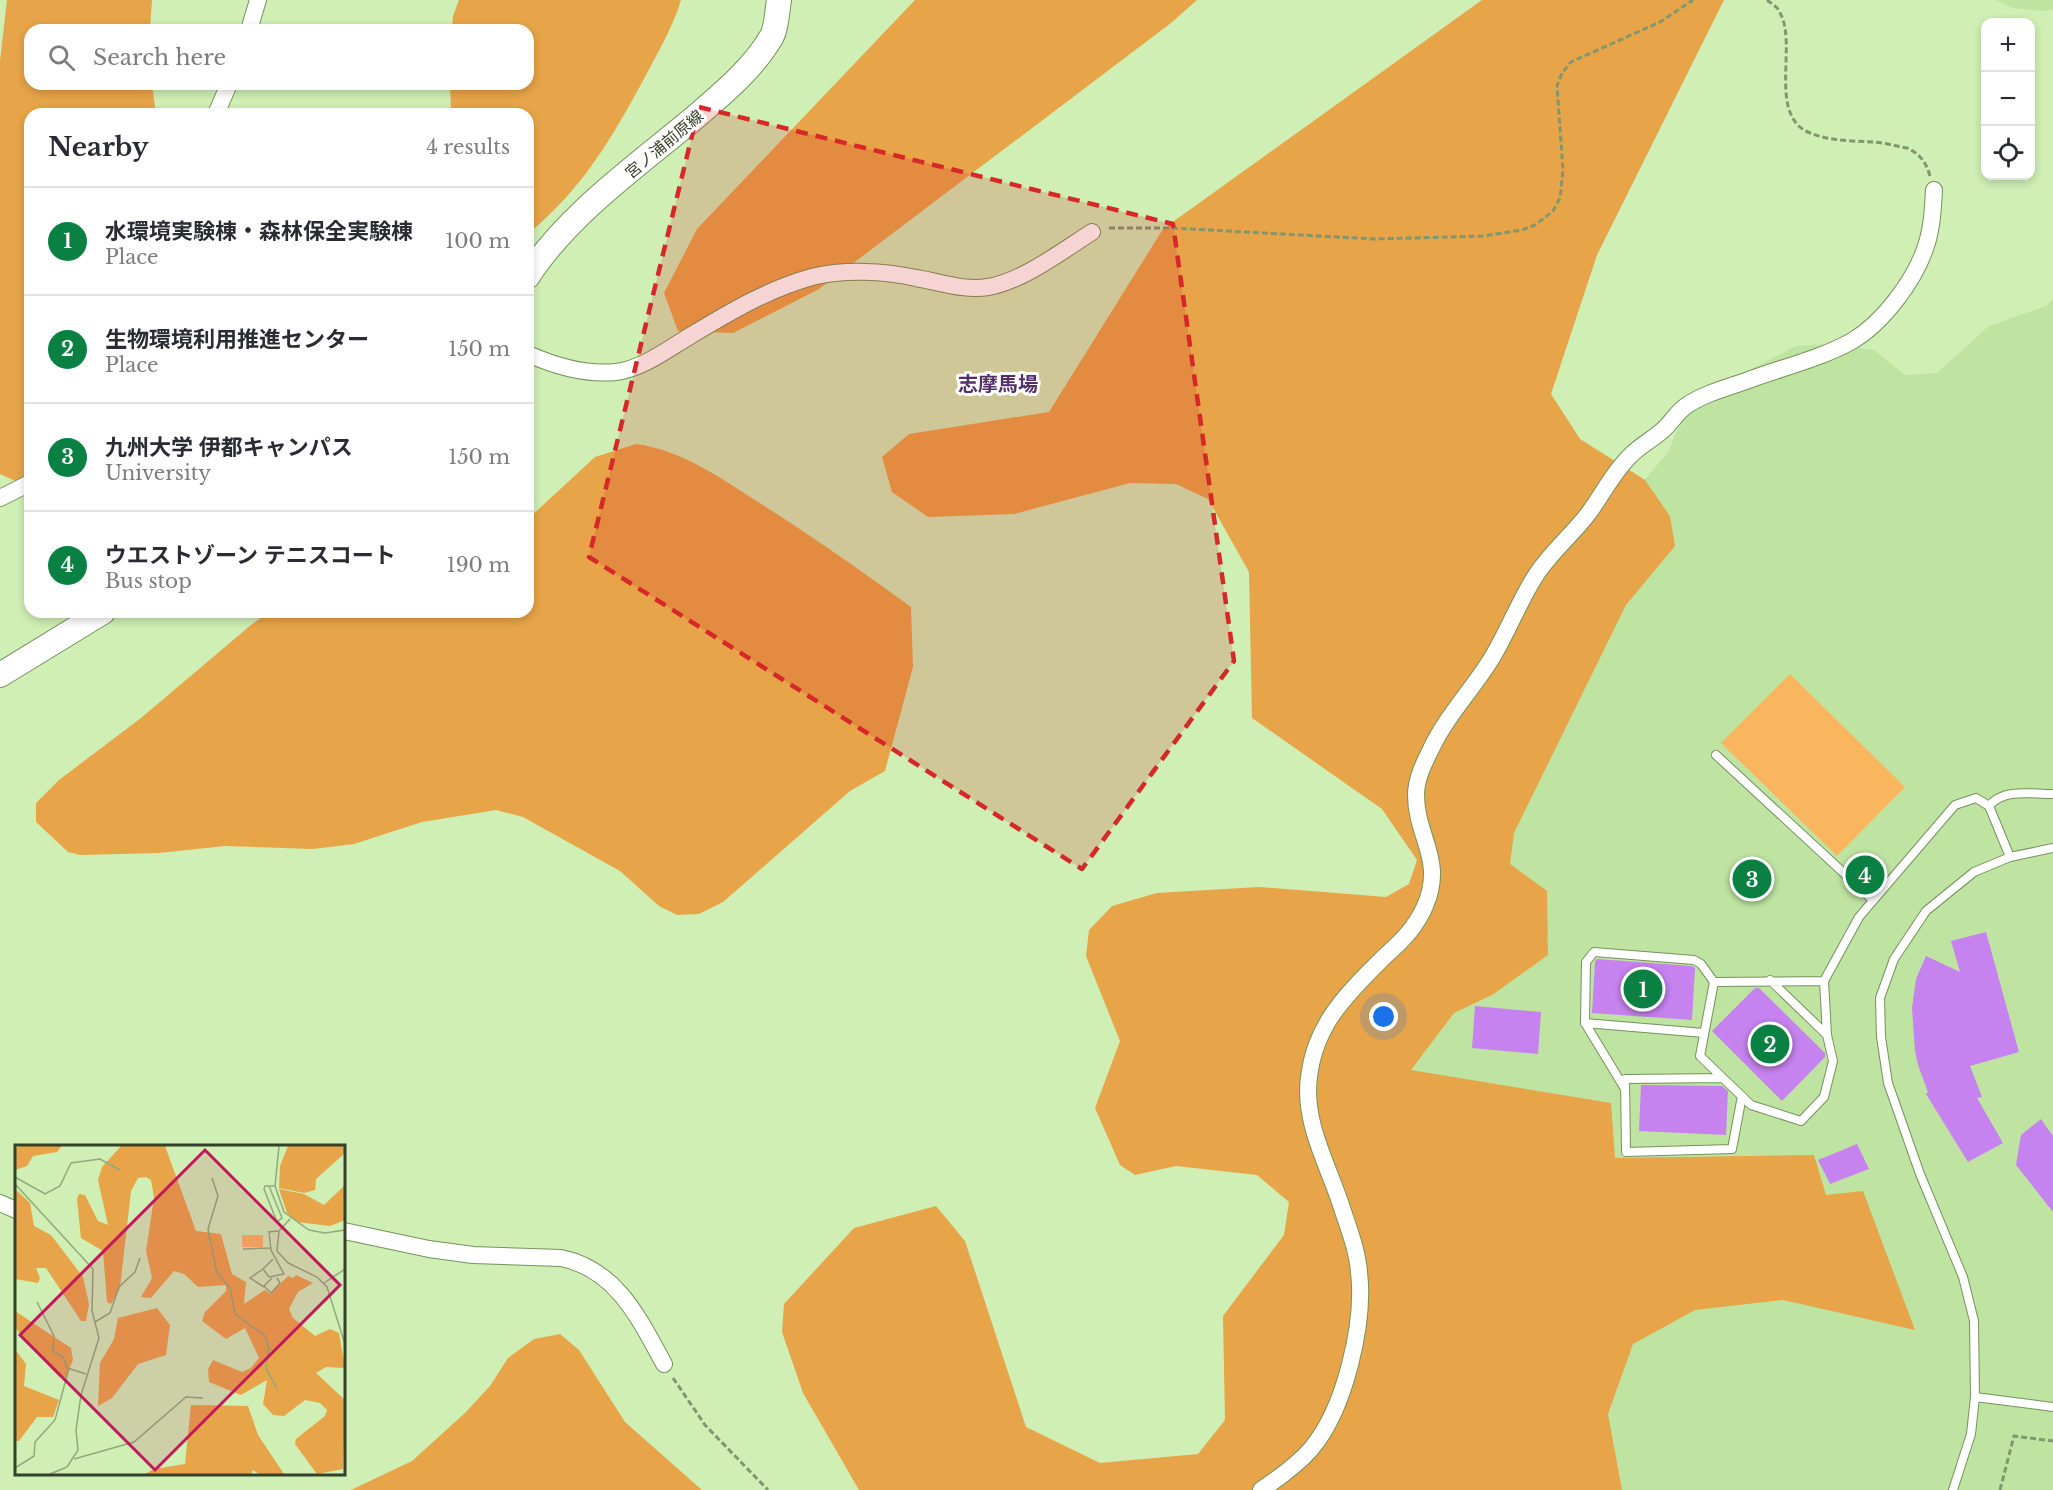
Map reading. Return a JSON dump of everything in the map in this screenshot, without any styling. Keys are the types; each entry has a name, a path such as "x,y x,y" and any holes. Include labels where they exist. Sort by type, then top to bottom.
{"main road":[{"name":"宮ノ浦前原線","path":"534,268 559,236 587,208 723,94 752,64 773,34 780,0"},
{"path":"0,675 93,618"}],"street":[{"path":"251,24 258,0"},
{"path":"219,108 226,90"},
{"path":"1261,1490 1287,1472 1311,1449 1332,1412 1351,1361 1360,1307 1359,1270 1354,1244 1310,1118 1309,1076 1322,1030 1332,1012 1355,985 1411,931 1426,904 1432,884 1432,863 1416,797 1417,784 1433,745 1504,638 1535,577 1556,549 1588,515 1613,476 1632,454 1665,428 1684,406 1779,368 1827,352 1852,341 1871,328 1889,307 1918,265 1931,225 1934,190"},
{"path":"534,357 551,364 590,372 618,372 659,355 729,313 766,294 813,277 873,273 914,277 969,288 987,288 1004,283 1028,271 1092,232"},
{"path":"0,498 24,486"},
{"path":"0,1203 15,1210"},
{"path":"345,1231 429,1249 473,1255 561,1258 575,1261 600,1273 621,1294 650,1337 664,1364"}],"lane":[{"path":"1716,755 1873,900"},
{"path":"1989,806 2011,793 2052,792"},
{"path":"1625,1089 1585,1023 1586,962 1594,952 1694,960 1701,964 1714,982 1700,1056 1751,1105 1801,1121 1824,1097 1833,1061 1827,1035 1824,981 1859,917 1955,805 1976,798 1989,806 2010,857"},
{"path":"1953,1490 1971,1434 1975,1397 1974,1321 1963,1277 1920,1174 1888,1083 1881,1037 1880,998 1894,959 1926,911 1974,872 2010,857 2053,848"},
{"path":"1770,980 1827,1035"},
{"path":"1714,982 1824,981"},
{"path":"1585,1023 1704,1033"},
{"path":"1722,1078 1625,1079 1626,1152 1732,1149 1742,1096"},
{"path":"1975,1397 2053,1407"}],"path":[{"path":"1092,232 1113,226 1374,239 1483,236 1522,230 1535,225 1553,211 1560,198 1563,170 1557,86 1562,73 1571,62 1660,22 1693,0"},
{"path":"1767,0 1779,10 1784,20 1786,31 1785,81 1788,105 1797,125 1809,133 1826,137 1907,148 1917,153 1927,166 1934,190"},
{"path":"664,1364 705,1425 768,1490"},
{"path":"2000,1490 2014,1436 2053,1441"}],"highlighted area":[{"path":"699,107 1173,224 1234,661 1082,869 589,557"}],"shaded area":[{"path":"7,0 152,0 150,24 24,24 24,90 153,90 155,108 24,108 24,484 22,484 0,474 0,61"},
{"path":"459,0 681,0 661,47 608,141 581,180 534,229 534,108 451,108 450,90 534,90 534,24 452,24"},
{"path":"915,0 1197,0 1171,23 819,289 733,333 678,331 664,293 697,229"},
{"path":"1482,0 1724,0 1597,255 1551,394 1580,439 1645,480 1670,516 1675,546 1626,605 1514,833 1510,864 1547,891 1548,955 1492,995 1454,1013 1411,1070 1611,1103 1615,1158 1814,1155 1826,1195 1863,1191 1915,1330 1783,1300 1695,1310 1633,1344 1608,1414 1622,1490 859,1490 803,1393 782,1332 784,1304 854,1228 936,1206 965,1241 1026,1427 1100,1463 1198,1454 1225,1420 1223,1316 1284,1235 1289,1202 1257,1175 1176,1166 1135,1175 1120,1165 1095,1108 1120,1041 1086,956 1089,930 1112,906 1157,893 1259,887 1386,897 1409,884 1417,860 1382,809 1252,718 1249,572 1208,499 1176,484 1130,483 1014,514 928,517 892,492 882,457 909,434 1049,412 1163,229"},
{"path":"1996,0 2053,0 2053,10 2013,8"},
{"path":"2053,299 2053,1490 1253,1490 1388,950 1642,483 1668,452 1684,415 1722,384 1796,346 1832,344 1874,350 1905,375 1937,373 1989,326 2046,306"},
{"path":"636,444 668,452 698,465 815,539 911,607 913,667 885,771 850,791 723,902 699,914 677,915 659,906 620,871 523,817 496,810 422,822 354,844 313,849 225,846 159,853 80,855 68,852 36,822 36,803 59,780 141,718 261,618 534,618 534,513 595,457"},
{"path":"1790,674 1905,787 1837,856 1721,743"},
{"path":"560,1334 579,1350 625,1422 702,1490 351,1490 412,1461 465,1413 490,1386 508,1358 534,1339"}],"building":[{"path":"1986,932 2019,1052 1970,1066 1982,1097 1977,1098 2003,1143 1968,1162 1926,1094 1928,1092 1915,1051 1912,1008 1916,979 1926,956 1960,972 1951,941"},
{"path":"1597,959 1692,966 1695,968 1692,1020 1592,1013 1595,961"},
{"path":"1755,988 1759,988 1825,1053 1825,1057 1782,1101 1712,1031"},
{"path":"1475,1006 1541,1012 1538,1054 1472,1048"},
{"path":"1641,1085 1722,1086 1728,1091 1726,1135 1639,1131"},
{"path":"2041,1119 2053,1136 2053,1212 2016,1165 2021,1135"},
{"path":"1857,1144 1869,1169 1830,1184 1818,1160"}],"place":[{"name":"ウエストゾーン テニスコート","path":"1865,875"},
{"name":"九州大学 伊都キャンパス","path":"1752,879"},
{"name":"水環境実験棟・森林保全実験棟","path":"1643,989"},
{"name":"生物環境利用推進センター","path":"1770,1044"}],"district":[{"name":"志摩馬場","path":"998,384"}]}
